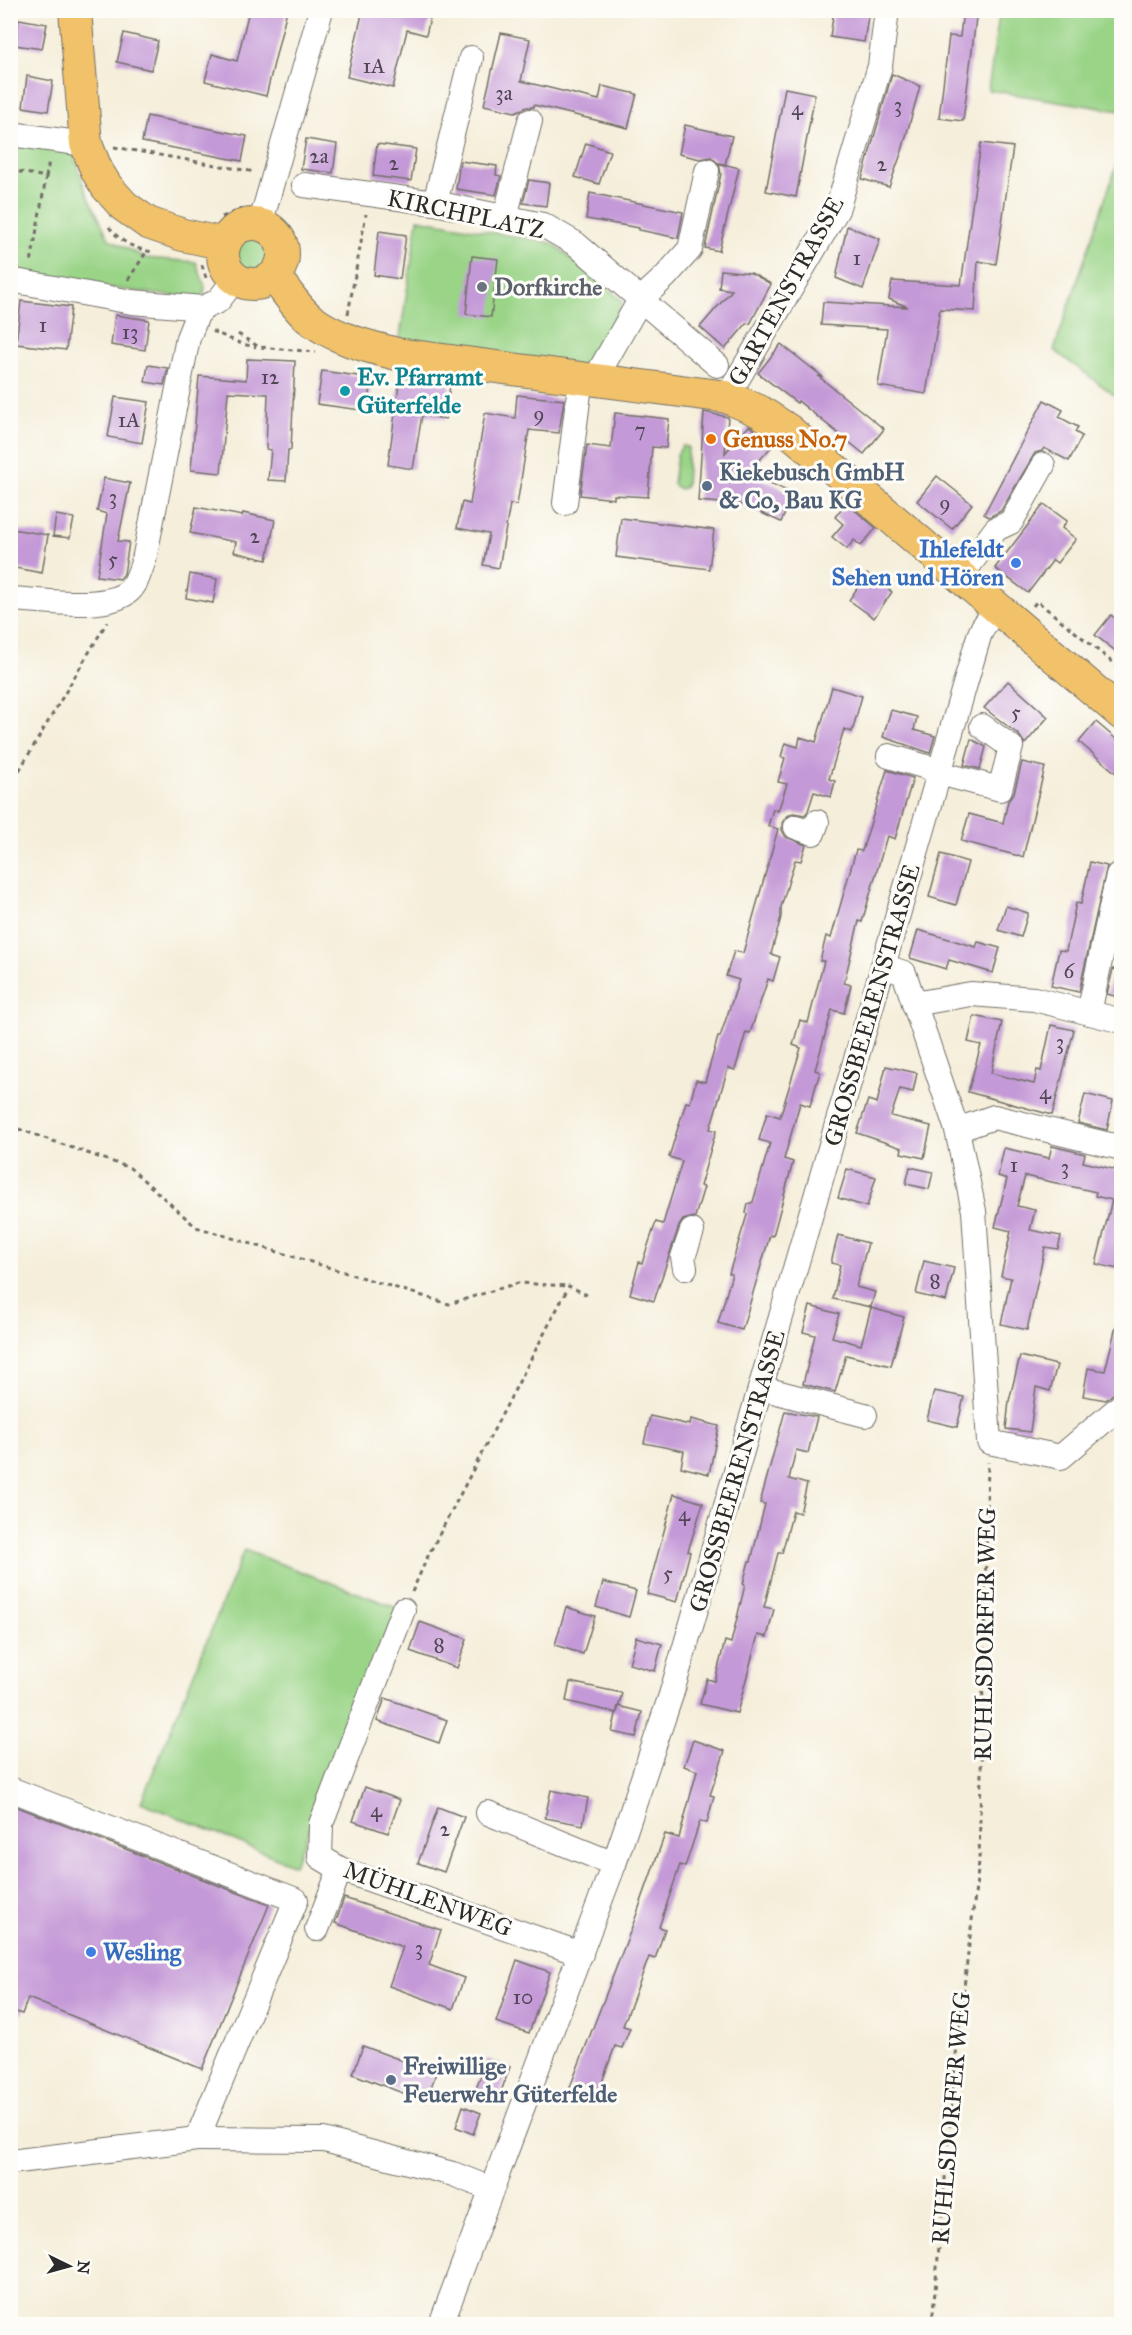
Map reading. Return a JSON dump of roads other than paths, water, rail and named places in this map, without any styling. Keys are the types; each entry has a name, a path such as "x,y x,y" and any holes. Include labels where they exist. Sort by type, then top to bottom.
{"main road":[{"path":"75,10 99,145 97,171 107,187 133,213 165,230 225,244"},
{"path":"260,225 276,234 283,251 279,269 274,276 265,281 255,284 245,283 236,278 225,263 223,253 225,244 229,236 243,226 260,225"},
{"path":"274,276 309,318 335,335 361,345 397,354 727,397 759,411 788,430 1122,714"}],"street":[{"path":"260,225 321,10"},
{"name":"GARTENSTRASSE","path":"727,397 837,210 880,66 887,10"},
{"path":"435,203 471,58"},
{"path":"506,217 530,121"},
{"path":"10,135 99,145"},
{"path":"564,503 588,378 640,300 690,249 707,171"},
{"name":"KIRCHPLATZ","path":"304,185 435,203 543,225 576,244 717,365"},
{"path":"10,599 102,604 121,597 132,588 144,560 188,338 198,316 218,301 236,278"},
{"path":"19,281 198,316"},
{"path":"960,577 996,529 1011,522 1043,465"},
{"name":"GROSSBEERENSTRASSE","path":"441,2325 614,1864 671,1695 979,636 997,608"},
{"path":"889,756 1000,789 1011,747 982,726"},
{"path":"1089,1013 1118,876"},
{"path":"884,966 904,973 957,1130 974,1211 989,1442 1061,1457 1122,1405"},
{"path":"914,1004 971,994 1034,999 1122,1021"},
{"path":"957,1130 994,1117 1122,1148"},
{"path":"685,1268 683,1257 692,1231"},
{"path":"761,1388 865,1415"},
{"name":"MÜHLENWEG","path":"404,1610 321,1824 320,1857 340,1869 581,1954"},
{"path":"10,1789 296,1900 197,2139"},
{"path":"488,1813 614,1864"},
{"path":"317,1929 340,1869"},
{"path":"10,2162 197,2139 324,2140 453,2174 491,2189"}],"place":[{"name":"Dorfkirche","path":"482,287"},
{"name":"Ev. Pfarramt Güterfelde","path":"345,391"},
{"name":"Genuss No.7","path":"711,439"},
{"name":"Kiekebusch GmbH & Co, Bau KG","path":"707,486"},
{"name":"Ihlefeldt Sehen und Hören","path":"1016,563"},
{"name":"Wesling","path":"91,1952"},
{"name":"Freiwillige Feuerwehr Güterfelde","path":"391,2080"}]}
